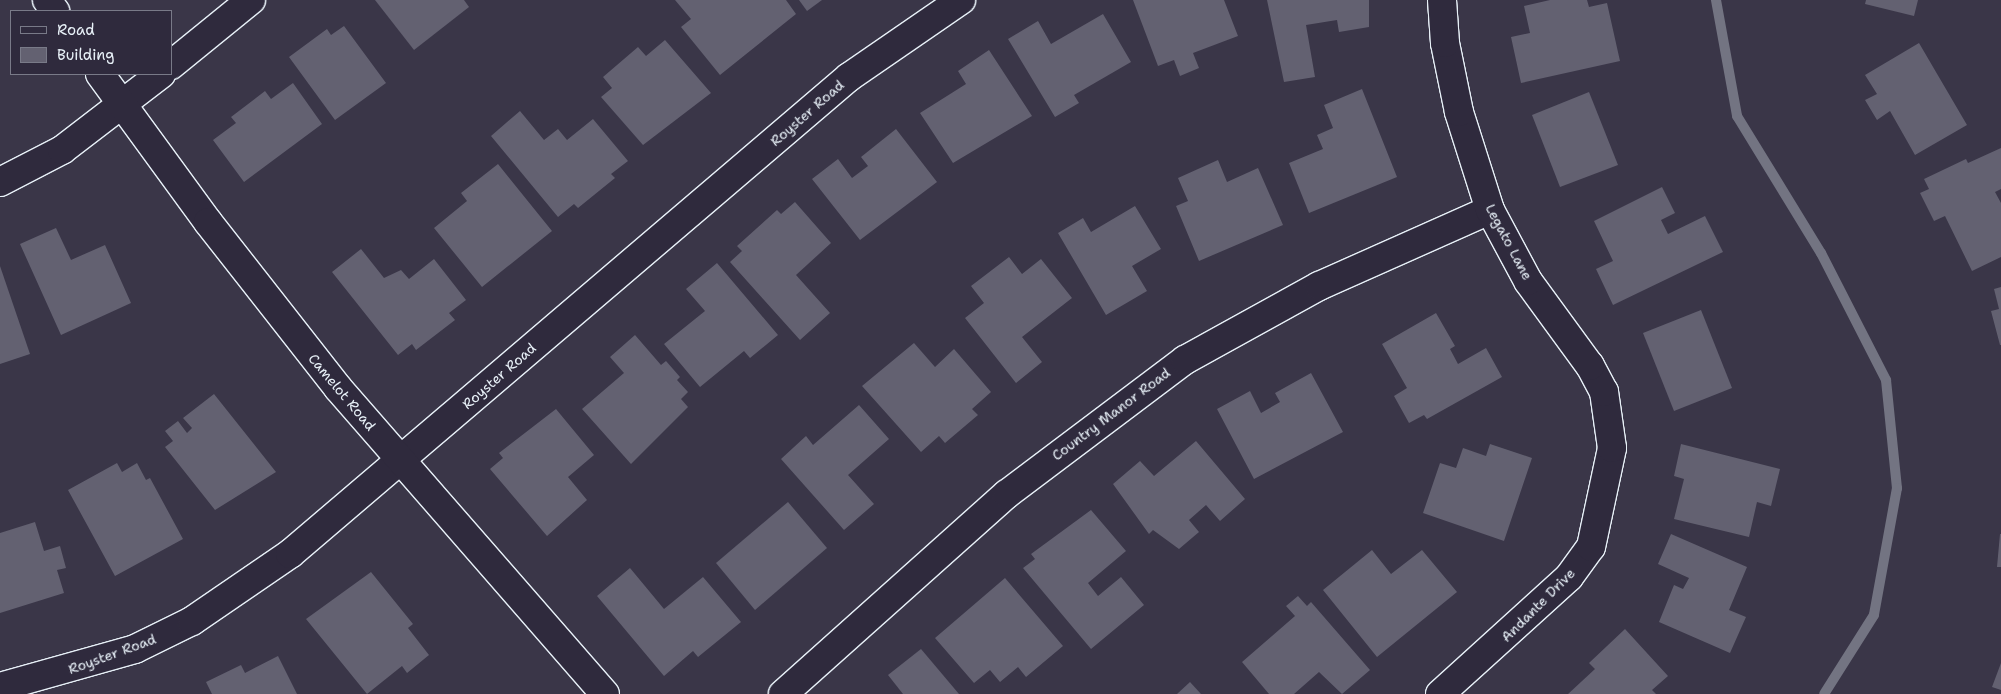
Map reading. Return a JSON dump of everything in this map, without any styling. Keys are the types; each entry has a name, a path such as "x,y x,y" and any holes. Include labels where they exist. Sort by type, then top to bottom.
{"street":[{"path":"172,64 251,0"},
{"name":"Royster Road","path":"0,687 135,649 192,621 290,554 849,77 961,0"},
{"name":"Legato Lane","path":"1442,0 1459,112 1490,210 1528,280 1590,366 1604,392 1610,466"},
{"name":"Camelot Road","path":"101,75 214,230 400,461 605,694"},
{"path":"0,182 62,150 160,75"},
{"name":"Country Manor Road","path":"783,694 1007,494 1185,360 1319,286 1490,210"},
{"name":"Andante Drive","path":"1440,694 1569,577 1591,547 1610,466"}],"building":[{"path":"375,0 464,0 469,7 414,50"},
{"path":"675,0 786,0 796,14 720,75 681,27 691,19"},
{"path":"799,0 822,0 807,11"},
{"path":"1133,0 1224,0 1238,36 1193,53 1199,68 1180,76 1174,60 1158,66"},
{"path":"1267,0 1369,0 1369,27 1339,32 1337,20 1306,25 1315,77 1284,82"},
{"path":"1550,0 1587,0 1589,7 1607,3 1620,61 1521,83 1511,37 1530,33 1524,6"},
{"path":"1866,0 1918,0 1914,16 1865,4"},
{"path":"1103,14 1131,62 1074,95 1079,103 1055,117 1008,39 1038,21 1051,44"},
{"path":"344,26 386,83 335,120 289,57 327,29 331,35"},
{"path":"665,40 711,93 643,145 601,97 612,88 603,77 638,47 646,56"},
{"path":"1919,43 1967,125 1915,155 1890,111 1877,120 1865,100 1877,94 1865,75"},
{"path":"989,50 1032,116 953,163 920,113 966,84 958,71"},
{"path":"293,83 322,124 244,182 213,140 236,123 231,117 265,91 271,99"},
{"path":"1362,89 1397,177 1309,213 1289,163 1323,149 1317,135 1333,128 1324,105"},
{"path":"1589,92 1618,165 1560,187 1532,115"},
{"path":"520,111 544,140 558,129 567,140 593,119 628,161 611,174 615,178 578,208 574,204 558,217 491,136"},
{"path":"896,129 937,182 860,240 812,179 838,159 852,178 868,166 861,157"},
{"path":"2001,148 2001,189 1995,192 2001,203 2001,257 1972,271 1945,216 1934,221 1920,193 1929,189 1924,179 1966,159 1968,163"},
{"path":"1218,160 1227,182 1258,168 1283,225 1199,261 1176,206 1188,201 1178,178"},
{"path":"498,164 552,231 482,287 434,228 467,201 461,193"},
{"path":"1662,187 1675,213 1661,220 1668,234 1705,216 1723,252 1613,305 1596,269 1613,261 1594,221"},
{"path":"795,202 831,243 796,275 830,313 800,340 730,262 742,251 737,246 777,210 781,214"},
{"path":"1135,206 1161,249 1132,266 1147,291 1106,315 1058,233 1083,218 1091,232"},
{"path":"56,228 71,260 105,245 131,303 61,335 20,244"},
{"path":"361,249 384,278 401,270 409,279 434,259 466,300 449,313 455,320 416,350 412,344 398,355 332,272"},
{"path":"1009,257 1022,274 1041,259 1072,298 1022,337 1042,362 1016,383 965,318 984,303 971,286"},
{"path":"717,263 778,335 750,358 744,351 700,387 664,344 705,311 686,289"},
{"path":"0,266 30,354 0,364"},
{"path":"2001,287 2000,345 1991,311 1999,309 1994,289"},
{"path":"1701,310 1732,388 1674,411 1643,333"},
{"path":"1436,313 1455,346 1450,349 1458,364 1486,348 1502,377 1427,419 1424,415 1409,423 1394,396 1407,388 1382,344"},
{"path":"635,335 661,365 666,361 680,377 677,380 688,392 681,399 688,407 631,464 582,409 624,373 610,357"},
{"path":"914,343 935,367 954,349 991,392 972,409 978,415 945,443 939,436 921,452 862,386"},
{"path":"1311,373 1343,432 1254,479 1217,409 1250,391 1261,413 1280,402 1275,393"},
{"path":"214,394 276,472 215,510 165,447 173,441 165,431 178,421 187,433 192,428 183,418"},
{"path":"859,405 889,439 848,475 874,504 844,530 781,459 806,436 813,445"},
{"path":"556,409 594,455 568,477 587,500 547,536 490,469 503,458 499,453"},
{"path":"1196,441 1245,499 1220,521 1206,505 1189,520 1199,532 1179,549 1153,530 1149,534 1113,484 1140,461 1154,476"},
{"path":"1490,444 1532,458 1504,541 1423,513 1440,463 1456,468 1463,448 1486,456"},
{"path":"1681,444 1780,469 1771,506 1757,502 1749,537 1674,519 1684,479 1674,476"},
{"path":"117,463 122,472 137,463 146,480 150,478 183,539 115,576 68,490"},
{"path":"788,502 827,548 755,610 716,563"},
{"path":"1091,510 1126,551 1088,583 1098,596 1121,577 1144,605 1091,649 1023,568 1035,559 1031,554"},
{"path":"35,522 44,551 60,546 66,568 57,570 64,593 0,613 0,533"},
{"path":"1671,534 1747,567 1729,610 1746,617 1730,653 1659,622 1674,585 1683,589 1689,578 1658,564"},
{"path":"2000,534 2001,567 1997,567"},
{"path":"1372,550 1391,574 1422,550 1457,592 1377,657 1323,590"},
{"path":"630,568 664,609 703,577 741,622 698,657 693,651 664,676 597,596"},
{"path":"371,572 413,624 408,628 429,655 407,673 402,666 367,694 306,619"},
{"path":"1005,578 1063,646 1026,677 1018,667 1000,682 990,670 974,683 935,638"},
{"path":"1298,596 1307,606 1311,602 1370,670 1342,694 1319,672 1294,694 1269,694 1242,662 1295,616 1286,606"},
{"path":"1625,629 1668,676 1652,690 1656,694 1568,694 1595,669 1589,663"},
{"path":"921,649 959,694 903,694 888,675"},
{"path":"278,656 297,694 212,694 206,682 241,665 245,673"},
{"path":"2001,663 2001,690 1992,687"},
{"path":"1190,682 1201,694 1177,694"}],"waterway":[{"path":"1716,0 1737,116 1821,253 1886,380 1897,488 1874,615 1824,694"}]}
